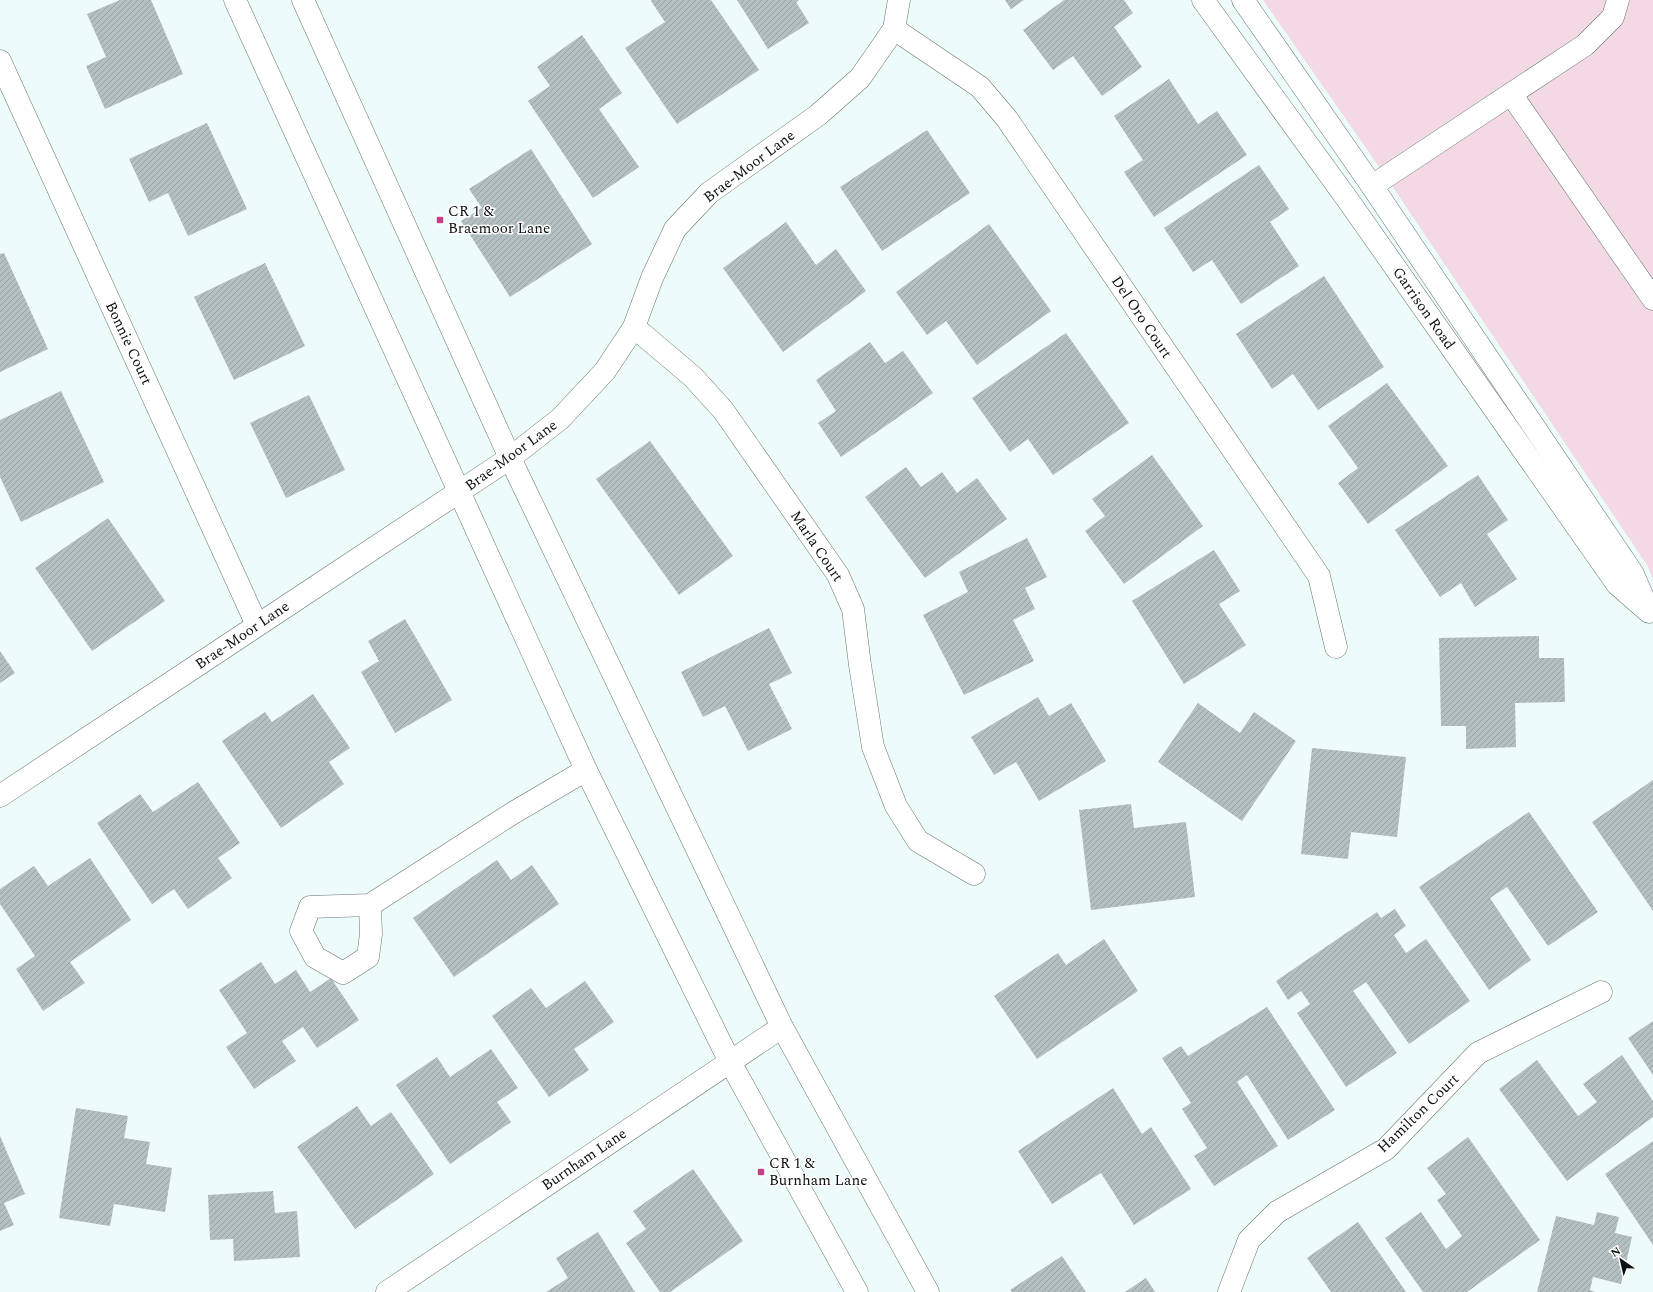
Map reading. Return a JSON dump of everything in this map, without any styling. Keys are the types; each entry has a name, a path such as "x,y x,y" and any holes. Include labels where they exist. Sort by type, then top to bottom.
{"street":[{"path":"235,0 586,770 730,1062 856,1292"},
{"path":"303,0 510,458 782,1027 928,1292"},
{"name":"Brae-Moor Lane","path":"0,796 257,624 510,458 560,419 605,372 634,327 652,278 675,229 709,193 818,115 860,78 894,28 899,0"},
{"name":"Garrison Road","path":"1203,0 1350,203 1617,584 1652,613"},
{"name":"Garrison Road","path":"1243,0 1372,186 1634,574 1652,613"},
{"path":"1372,186 1585,45 1613,16 1618,0"},
{"name":"Del Oro Court","path":"894,28 980,87 1007,119 1319,576 1336,647"},
{"name":"Bonnie Court","path":"0,61 257,624"},
{"path":"1511,94 1653,299"},
{"name":"Marla Court","path":"634,327 692,377 723,410 838,575 853,608 860,665 873,746 896,806 918,841 974,874"},
{"path":"370,905 513,813 586,770"},
{"name":"Hamilton Court","path":"1229,1292 1249,1240 1277,1212 1386,1149 1478,1053 1601,992"},
{"name":"Burnham Lane","path":"387,1292 782,1027"}],"shaded area":[{"path":"1263,0 1653,0 1653,579 1647,565 1386,177"}],"building":[{"path":"120,0 151,0 183,74 105,109 86,66 106,57 87,14"},
{"path":"711,0 759,70 677,124 625,48 665,22 651,1"},
{"path":"737,0 799,0 796,2 809,23 768,49"},
{"path":"1005,0 1024,0 1011,9"},
{"path":"1064,0 1124,0 1133,13 1114,27 1142,67 1102,96 1073,56 1053,70 1023,30"},
{"path":"582,35 622,93 599,109 639,167 593,198 528,101 550,86 537,67"},
{"path":"1169,79 1198,124 1217,111 1247,155 1154,217 1124,172 1143,160 1114,116"},
{"path":"207,123 247,209 188,236 168,193 149,202 129,159"},
{"path":"927,130 970,193 882,251 840,187"},
{"path":"531,149 592,244 510,297 461,221 482,208 469,189"},
{"path":"1259,165 1289,209 1270,222 1299,266 1241,304 1212,260 1193,272 1164,228"},
{"path":"786,222 816,265 836,249 866,291 783,352 723,268"},
{"path":"989,224 1051,311 977,365 946,321 927,335 896,292"},
{"path":"4,253 48,349 0,372 0,254"},
{"path":"265,263 305,346 234,380 194,297"},
{"path":"1324,276 1384,367 1318,410 1293,374 1272,389 1236,334"},
{"path":"1066,333 1129,423 1053,475 1028,439 1010,452 972,398"},
{"path":"870,342 885,363 903,351 933,393 841,457 818,423 836,411 816,380"},
{"path":"1387,383 1448,466 1368,524 1338,483 1358,468 1328,426"},
{"path":"61,391 104,482 21,522 0,477 0,420"},
{"path":"309,395 345,470 286,498 250,423"},
{"path":"650,441 733,556 679,595 596,479"},
{"path":"1152,455 1203,526 1124,584 1085,531 1105,516 1092,499"},
{"path":"906,467 921,487 942,472 957,493 977,478 1007,519 925,578 865,497"},
{"path":"1478,475 1508,520 1487,534 1517,579 1475,607 1461,583 1440,597 1395,530"},
{"path":"108,518 165,601 92,651 35,568"},
{"path":"1027,538 1047,577 1025,588 1035,609 1013,620 1034,661 964,695 923,615 968,592 959,572"},
{"path":"1214,550 1240,591 1219,604 1246,645 1184,684 1132,601"},
{"path":"405,619 452,700 395,733 361,672 379,661 368,641"},
{"path":"769,628 792,673 769,684 792,729 748,751 725,706 703,717 681,672"},
{"path":"1539,636 1539,658 1564,658 1565,702 1515,703 1516,747 1466,749 1466,726 1441,726 1439,638"},
{"path":"0,651 15,673 0,683"},
{"path":"313,694 350,748 329,762 344,784 281,828 222,741 265,712 272,722"},
{"path":"1038,697 1049,716 1071,703 1106,761 1039,801 1016,762 994,775 971,737"},
{"path":"1198,703 1240,733 1254,712 1296,741 1242,821 1158,762"},
{"path":"1312,748 1406,757 1397,837 1351,832 1348,859 1301,854"},
{"path":"1653,780 1653,911 1592,822"},
{"path":"198,782 240,843 218,858 232,878 188,909 174,889 152,904 97,823 140,794 153,812"},
{"path":"1131,804 1134,828 1186,822 1195,897 1091,910 1079,810"},
{"path":"1529,812 1598,912 1548,946 1507,887 1490,898 1531,960 1489,990 1419,887"},
{"path":"90,858 131,920 70,962 85,983 43,1011 16,969 35,956 0,904 0,889 34,866 48,886"},
{"path":"497,860 511,880 532,865 559,904 454,977 413,918"},
{"path":"1395,909 1406,926 1394,935 1406,953 1426,939 1470,1001 1409,1044 1366,982 1353,991 1397,1053 1346,1087 1297,1013 1310,1004 1301,991 1288,1000 1276,981 1377,912 1381,918"},
{"path":"1104,939 1138,991 1037,1059 994,996 1058,953 1066,965"},
{"path":"261,962 275,984 296,970 310,992 331,978 359,1020 317,1048 303,1027 282,1041 296,1061 254,1089 226,1047 247,1033 219,990"},
{"path":"585,981 614,1022 574,1049 589,1070 549,1097 492,1016 531,988 546,1008"},
{"path":"1267,1007 1335,1110 1288,1140 1247,1075 1237,1082 1278,1146 1214,1186 1194,1156 1207,1148 1182,1109 1191,1103 1162,1058 1181,1046 1188,1056"},
{"path":"1653,1021 1653,1075 1628,1038"},
{"path":"491,1049 518,1088 497,1102 511,1122 450,1164 396,1085 437,1057 450,1077"},
{"path":"1622,1055 1653,1101 1653,1117 1567,1181 1499,1089 1537,1060 1578,1116 1597,1102 1583,1084"},
{"path":"1113,1088 1142,1134 1151,1127 1191,1189 1134,1225 1101,1173 1052,1204 1018,1151"},
{"path":"357,1106 371,1126 391,1112 434,1174 355,1229 297,1147"},
{"path":"76,1108 128,1116 124,1138 150,1142 146,1164 172,1168 165,1212 114,1204 110,1226 59,1218"},
{"path":"0,1136 25,1194 4,1203 14,1225 0,1231"},
{"path":"1468,1137 1540,1240 1467,1292 1423,1292 1385,1238 1421,1212 1446,1249 1462,1236 1437,1200 1446,1194 1427,1168"},
{"path":"1653,1141 1653,1245 1605,1174"},
{"path":"693,1169 743,1241 670,1292 660,1292 626,1243 646,1229 633,1211"},
{"path":"273,1191 275,1213 297,1211 300,1257 234,1261 233,1239 210,1240 208,1195"},
{"path":"1597,1212 1619,1217 1615,1233 1632,1237 1621,1284 1593,1277 1590,1290 1595,1292 1537,1292 1556,1216 1594,1225"},
{"path":"1358,1222 1406,1292 1331,1292 1307,1258"},
{"path":"598,1232 635,1292 546,1292 568,1278 556,1258"},
{"path":"1062,1256 1086,1292 1012,1292 1010,1290"},
{"path":"1146,1278 1155,1292 1125,1292"}],"place":[{"name":"CR 1 & Braemoor Lane","path":"440,220"},
{"name":"CR 1 & Burnham Lane","path":"761,1172"}]}
